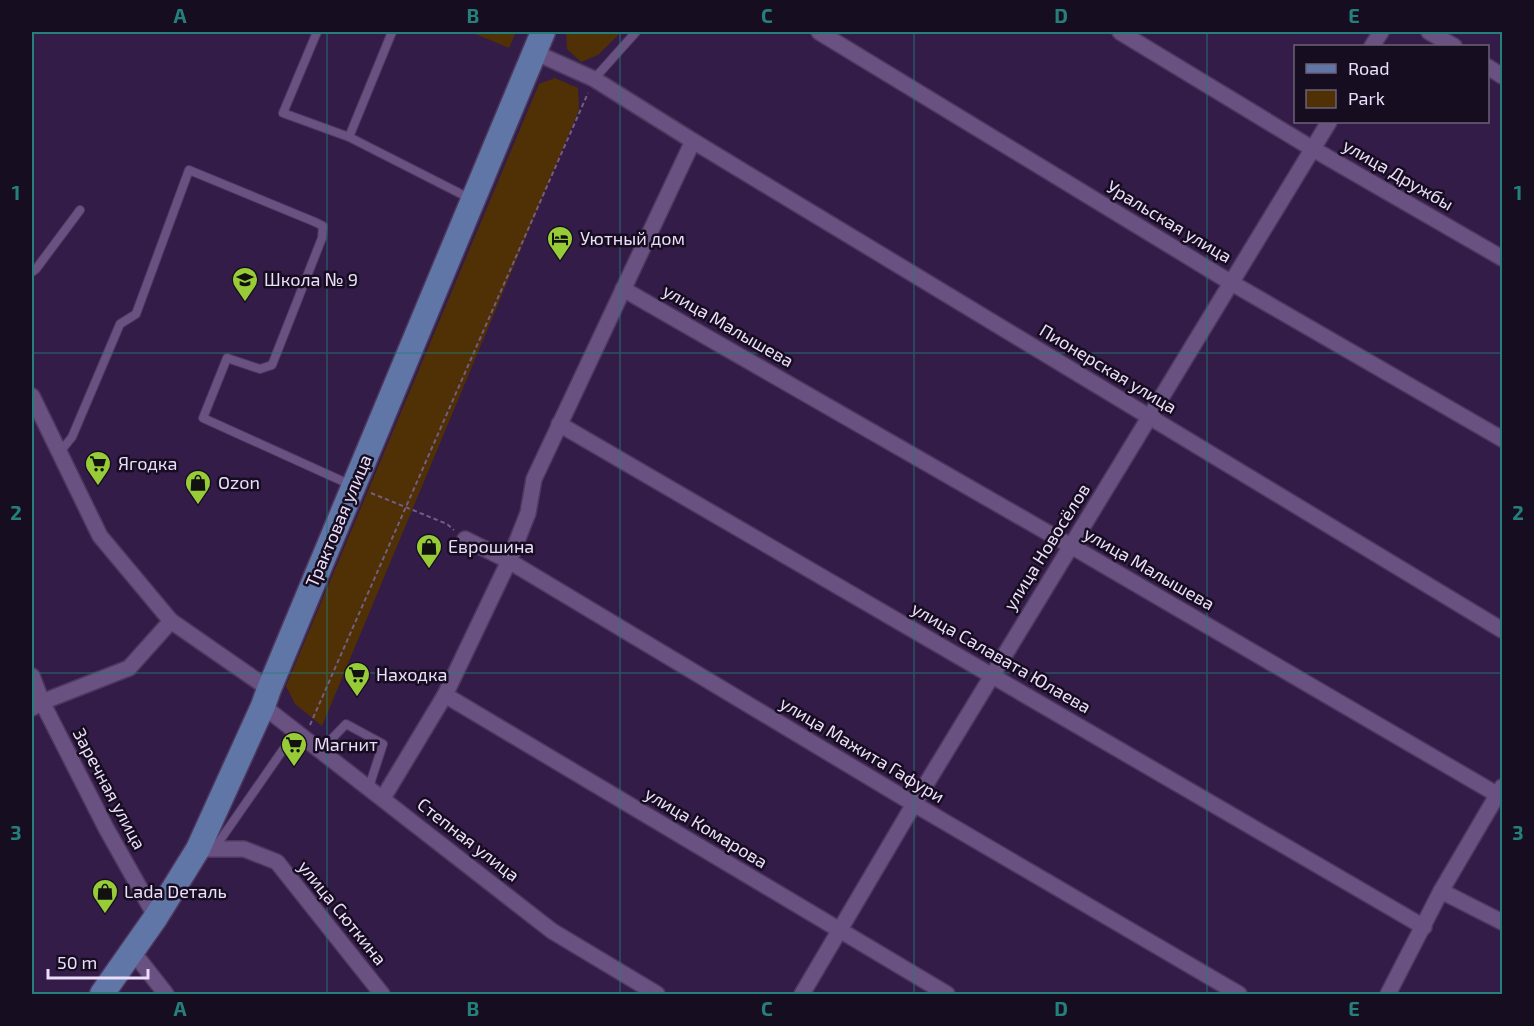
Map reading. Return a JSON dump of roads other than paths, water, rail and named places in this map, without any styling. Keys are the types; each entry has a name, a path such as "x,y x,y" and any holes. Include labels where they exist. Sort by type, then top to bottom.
{"main road":[{"name":"Трактовая улица","path":"102,994 206,849 266,697 539,42"}],"street":[{"name":"улица Дружбы","path":"1120,32 1313,148 1503,258"},
{"path":"1373,45 1381,32"},
{"path":"1429,32 1452,45"},
{"name":"Уральская улица","path":"823,33 1230,282 1503,438"},
{"name":"Пионерская улица","path":"539,42 693,141 1503,630"},
{"path":"1489,68 1503,76"},
{"name":"улица Новосёлов","path":"802,994 914,804 1328,123"},
{"path":"382,798 445,695 509,561 528,513 534,479 693,141"},
{"name":"улица Малышева","path":"623,289 1500,791"},
{"path":"32,396 100,536 171,621 266,697"},
{"name":"улица Салавата Юлаева","path":"559,424 1424,927"},
{"name":"улица Мажита Гафури","path":"465,539 509,561 914,804 1239,994"},
{"path":"37,705 129,668 171,621"},
{"name":"Заречная улица","path":"32,676 37,705 156,917"},
{"name":"улица Комарова","path":"445,695 947,994"},
{"name":"Степная улица","path":"266,697 300,734 552,931 657,994"},
{"path":"1388,994 1441,891 1500,791"},
{"name":"улица Сюткина","path":"206,849 244,849 277,862 382,994"},
{"path":"1441,891 1503,922"},
{"path":"133,952 166,994"}],"lane":[{"path":"316,32 283,113 349,137 473,200"},
{"path":"349,137 392,32"},
{"path":"594,79 636,32"},
{"path":"59,454 72,437 120,324 136,314 189,170 323,226 322,238 272,365 260,369 227,358 203,418 354,486"},
{"path":"32,272 80,210"},
{"path":"321,750 345,724 383,744 369,787"},
{"path":"206,849 300,734"}],"place":[{"name":"Уютный дом","path":"560,262"},
{"name":"Школа № 9","path":"245,303"},
{"name":"Ягодка","path":"98,487"},
{"name":"Ozon","path":"198,506"},
{"name":"Еврошина","path":"429,570"},
{"name":"Находка","path":"357,698"},
{"name":"Магнит","path":"294,768"},
{"name":"Lada Dеталь","path":"105,915"}]}
